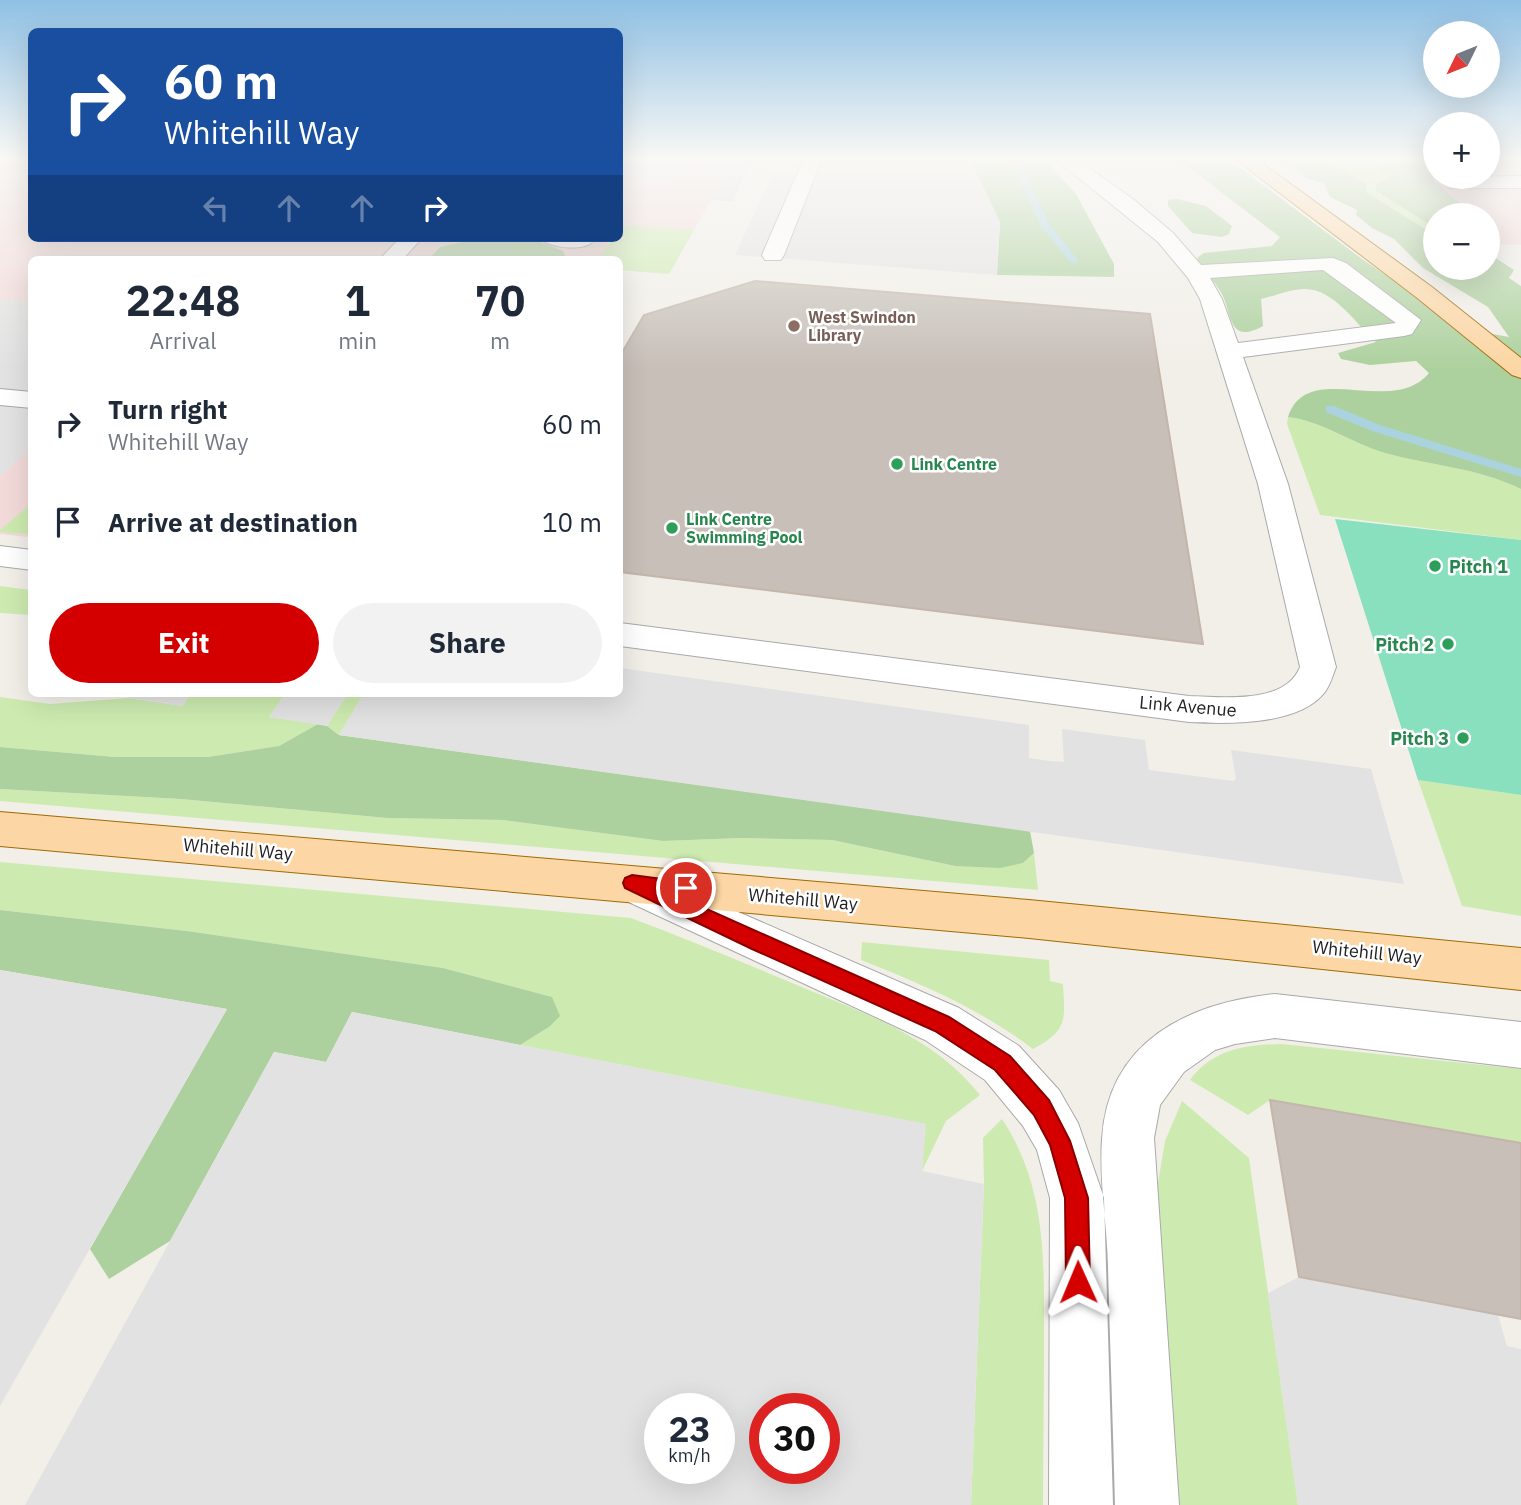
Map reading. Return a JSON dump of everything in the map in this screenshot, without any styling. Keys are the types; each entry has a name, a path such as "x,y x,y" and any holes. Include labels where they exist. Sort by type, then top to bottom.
{"main road":[{"path":"1338,228 1424,292 1521,370"},
{"name":"Whitehill Way","path":"0,829 1285,943 1521,969"}],"street":[{"path":"773,256 784,228"},
{"name":"Link Avenue","path":"623,635 1189,709 1237,712 1277,705 1311,685 1318,667 1273,484 1230,351 1197,272 1154,228"},
{"path":"394,256 408,242"},
{"path":"1197,272 1325,263 1338,268 1409,320 1404,329 1230,351"},
{"path":"0,397 28,400"},
{"path":"0,556 28,560"},
{"path":"632,883 758,943 942,1024 1002,1063 1041,1108 1060,1141 1077,1198 1081,1505"},
{"path":"1147,1505 1134,1203 1128,1140 1131,1115 1142,1087 1164,1055 1210,1027 1236,1020 1275,1016 1521,1045"}],"shaded area":[{"path":"0,228 28,228 28,242 623,242 623,228 695,228 669,274 623,270 623,256 534,256 440,247 432,256 28,256 28,537 0,534"},
{"path":"747,228 1000,228 997,275 735,255"},
{"path":"1500,228 1521,228 1521,245 1500,244"},
{"path":"0,299 28,302 28,453 0,476"},
{"path":"623,668 1029,725 1029,758 1050,761 1064,762 1062,729 1145,740 1149,770 1233,781 1236,779 1231,750 1371,769 1404,884 339,735 362,697 623,697"},
{"path":"129,697 189,697 182,706"},
{"path":"283,697 345,697 327,726 269,717"},
{"path":"0,970 227,1009 0,1406"},
{"path":"352,1012 926,1124 922,1171 984,1184 971,1505 25,1505 274,1052 326,1062"},
{"path":"1299,1277 1498,1315 1507,1346 1521,1349 1521,1505 1298,1505 1268,1293"}],"green space":[{"path":"623,228 694,230 669,274 623,270 623,256 600,256 610,242 623,242"},
{"path":"1000,228 1095,228 1114,264 1114,277 997,275"},
{"path":"1188,228 1231,228 1229,234 1222,237 1192,233"},
{"path":"1269,228 1321,228 1465,329 1509,337 1488,307 1443,280 1500,280 1500,261 1514,270 1509,278 1521,286 1521,489 1470,471 1385,453 1313,423 1288,417 1298,400 1313,392 1331,389 1394,391 1413,385 1429,373 1416,361 1370,365 1341,359 1338,353 1376,342 1335,301 1316,291 1294,290 1261,299 1263,326 1252,331 1238,330 1230,318 1220,290 1197,263 1198,257 1204,253 1272,246 1280,237"},
{"path":"1372,228 1423,228 1423,268 1394,239"},
{"path":"463,242 540,242 563,251 565,256 432,256 440,247"},
{"path":"1288,417 1313,423 1385,453 1470,471 1521,489 1521,540 1320,515 1287,424"},
{"path":"28,507 28,534 0,530"},
{"path":"1335,519 1521,540 1521,795 1418,780"},
{"path":"0,586 28,590 28,615 0,613"},
{"path":"0,697 50,704 128,698 182,706 189,697 283,697 269,717 318,724 279,746 208,757 115,757 0,747"},
{"path":"345,697 362,697 339,735 327,726"},
{"path":"318,724 327,726 339,735 1030,831 1034,853 1023,863 1000,868 955,866 832,840 741,838 663,841 503,820 387,818 181,799 0,789 0,747 115,757 208,757 279,746"},
{"path":"1418,780 1521,795 1521,916 1462,906"},
{"path":"0,789 181,799 387,818 503,820 663,841 741,838 832,840 955,866 1023,863 1034,853 1038,890 0,801"},
{"path":"0,862 631,918 853,1008 900,1030 943,1058 980,1095 946,1121 922,1171 925,1124 520,1045 549,1027 552,997 443,968 187,931 0,910"},
{"path":"0,910 187,931 443,968 552,997 560,1016 549,1027 520,1045 352,1012 326,1062 274,1052 170,1241 109,1279 90,1249 227,1009 0,970"},
{"path":"862,942 1049,960 1050,981 1063,984 1062,1023 1053,1036 1033,1049 950,999 861,960"},
{"path":"1282,1044 1521,1069 1521,1143 1270,1100 1248,1115 1190,1080 1219,1055 1243,1048"},
{"path":"1182,1101 1249,1158 1298,1505 1176,1505 1157,1189 1165,1141"},
{"path":"1002,1119 1028,1172 1040,1228 1044,1286 1043,1505 971,1505 984,1184 983,1138"}],"building":[{"name":"Link Centre","path":"755,281 1150,314 1203,644 623,572 623,351 644,315"},
{"path":"1270,1100 1521,1143 1521,1319 1299,1277"}],"waterway":[{"path":"1048,228 1074,261"},
{"path":"1330,409 1376,428 1521,473"}],"place":[{"name":"West Swindon Library","path":"794,326"},
{"name":"Link Centre","path":"897,464"},
{"name":"Link Centre Swimming Pool","path":"672,528"},
{"name":"Pitch 1","path":"1435,566"},
{"name":"Pitch 2","path":"1448,644"},
{"name":"Pitch 3","path":"1463,738"}],"route":[{"path":"686,888 632,883 758,943 942,1024 1002,1063 1021,1082 1041,1108 1060,1141 1077,1198 1078,1282"}]}
